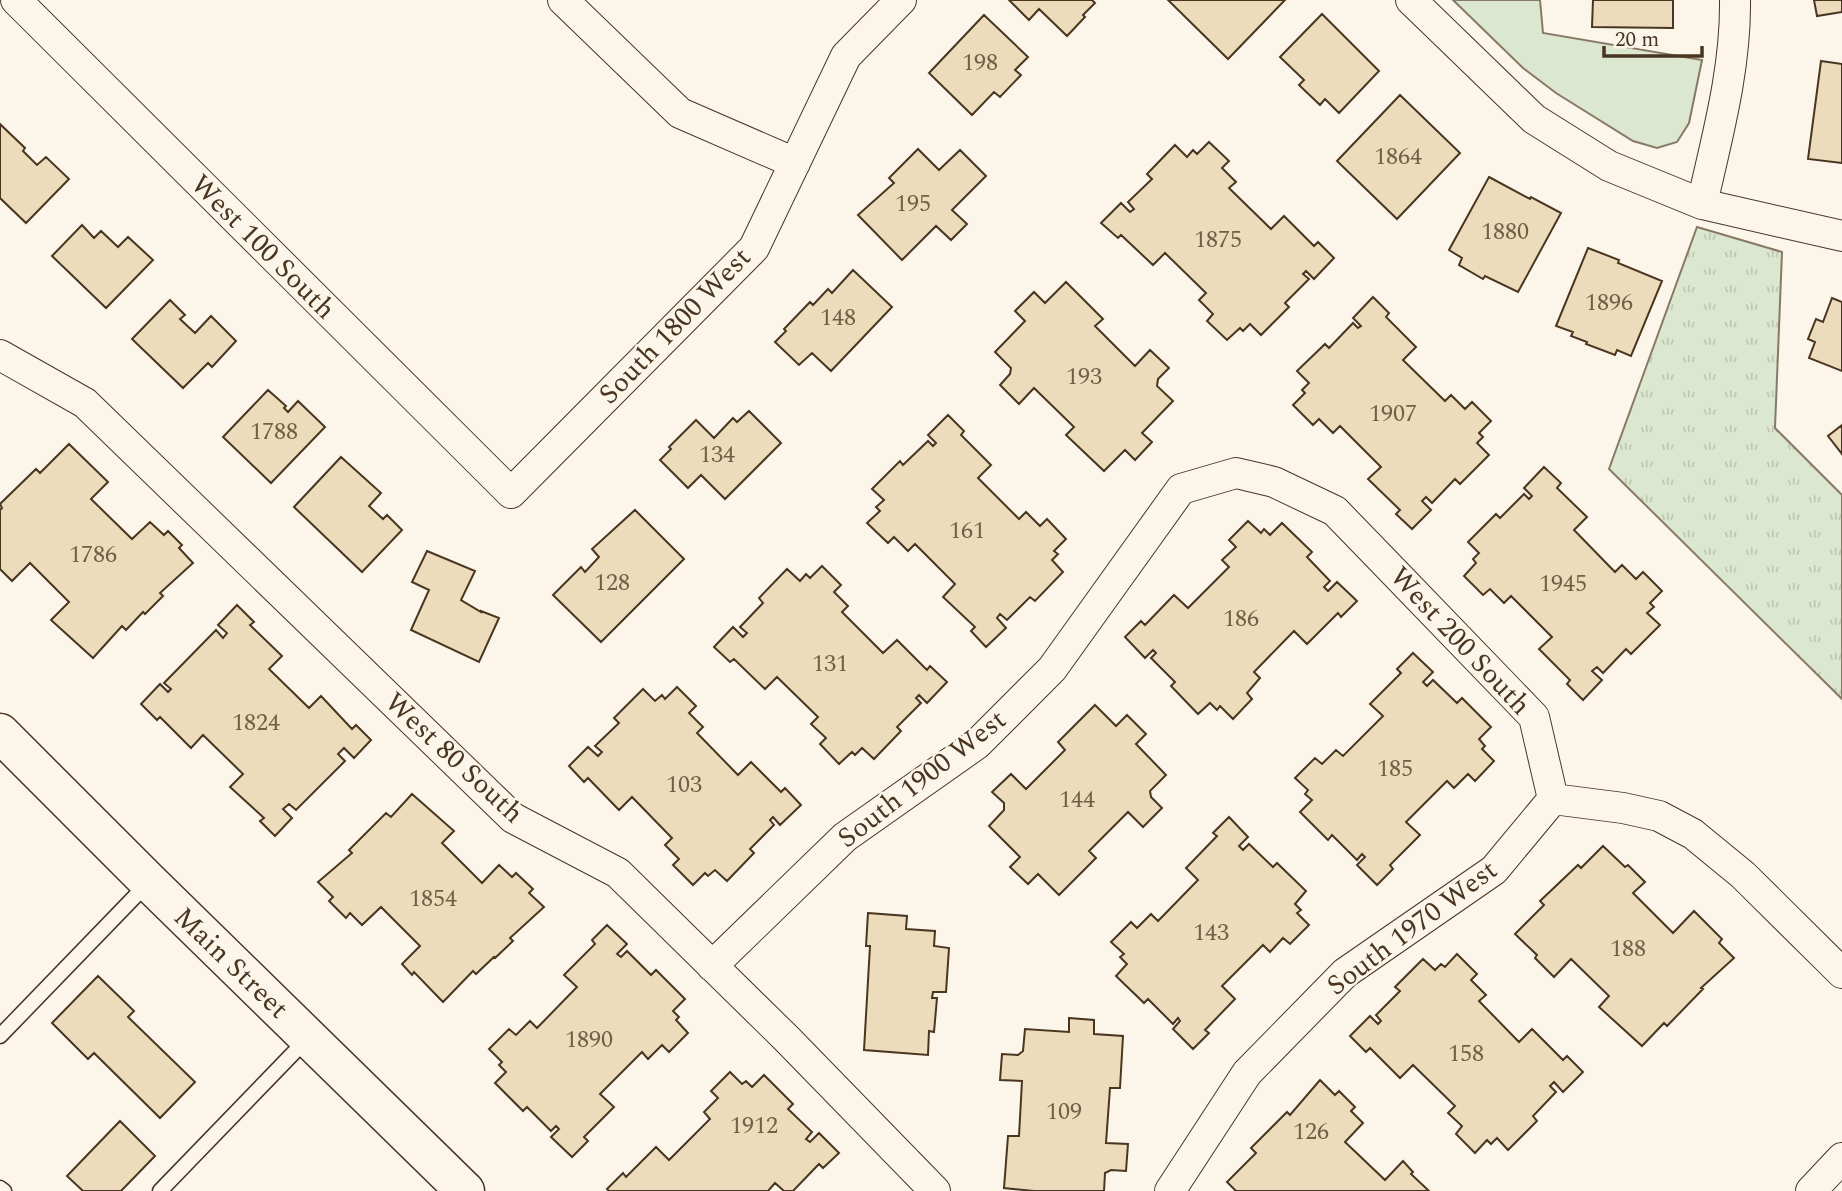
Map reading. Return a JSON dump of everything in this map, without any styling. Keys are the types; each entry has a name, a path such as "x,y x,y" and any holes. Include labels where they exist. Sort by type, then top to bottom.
{"main road":[{"name":"Main Street","path":"0,733 465,1191"}],"street":[{"name":"West 100 South","path":"16,0 511,494"},
{"path":"563,0 680,113 795,163"},
{"name":"South 1800 West","path":"511,494 754,248 846,56 901,0"},
{"path":"1410,0 1534,118 1609,166 1702,204 1842,236"},
{"path":"1702,204 1721,120 1733,45 1735,0"},
{"name":"West 80 South","path":"0,355 85,403 513,818 618,873 930,1189"},
{"name":"South 1900 West","path":"712,966 845,837 977,744 1052,669 1181,489 1236,473"},
{"name":"West 200 South","path":"1236,473 1274,482 1335,511 1534,717 1553,799"},
{"path":"1553,799 1623,808 1659,816 1693,834 1743,875 1842,972"},
{"name":"South 1970 West","path":"1170,1191 1247,1073 1345,974 1494,870 1553,799"},
{"path":"1811,1191 1842,1158"}],"lane":[{"path":"0,1036 149,882"},
{"path":"160,1191 308,1038"}],"green space":[{"path":"1453,0 1540,0 1543,33 1702,60 1689,123 1677,142 1657,148 1633,141 1556,93 1523,68"},
{"path":"1697,227 1782,252 1775,428 1842,495 1842,699 1609,469"}],"building":[{"path":"1009,0 1092,0 1095,3 1067,36 1039,9 1029,20"},
{"path":"1168,0 1285,0 1228,59"},
{"path":"1593,0 1673,0 1673,28 1592,27"},
{"path":"1814,0 1842,0 1842,12 1817,16"},
{"path":"1322,14 1379,71 1339,113 1325,99 1320,105 1299,85 1304,80 1280,57"},
{"path":"984,15 1028,57 1015,70 1021,75 1000,97 994,92 972,115 929,73"},
{"path":"1821,61 1842,64 1842,163 1808,159"},
{"path":"1400,95 1460,153 1397,219 1337,161"},
{"path":"0,124 25,148 23,151 37,165 46,157 69,179 26,223 0,198"},
{"path":"1209,142 1229,161 1222,168 1236,182 1229,188 1271,229 1284,216 1314,246 1318,242 1334,258 1314,279 1306,271 1303,274 1309,279 1285,303 1289,307 1261,335 1250,324 1243,331 1240,328 1227,340 1207,321 1213,314 1199,300 1206,293 1165,253 1153,265 1121,235 1118,238 1101,223 1121,203 1130,212 1134,209 1128,202 1152,179 1147,174 1175,145 1187,157 1193,150 1197,154"},
{"path":"918,149 939,170 960,150 986,176 952,210 967,224 951,240 936,226 902,260 858,215 894,183 889,178"},
{"path":"1489,177 1561,213 1518,292 1485,276 1483,279 1459,265 1462,258 1449,250"},
{"path":"82,225 94,238 101,231 118,247 128,237 153,260 106,308 52,256"},
{"path":"1588,248 1662,281 1631,356 1617,350 1615,355 1586,344 1587,342 1571,336 1573,332 1556,326"},
{"path":"853,270 892,307 831,371 812,353 799,365 775,342 810,302 813,305 828,289 832,293"},
{"path":"1066,282 1103,319 1095,326 1135,366 1150,350 1169,368 1158,379 1157,386 1173,401 1142,433 1152,442 1135,460 1125,450 1104,471 1066,435 1074,427 1034,388 1019,404 1000,385 1010,374 1011,368 995,352 1025,321 1015,311 1034,292 1045,303"},
{"path":"1373,297 1389,313 1386,317 1416,347 1403,360 1445,401 1451,395 1465,409 1472,402 1491,421 1479,433 1483,437 1477,443 1489,455 1460,484 1455,479 1432,503 1426,497 1422,501 1431,510 1412,529 1396,514 1400,510 1368,479 1381,467 1340,426 1333,433 1319,419 1313,425 1293,405 1305,393 1302,390 1309,383 1297,371 1325,344 1329,348 1353,323 1358,328 1361,326 1353,318"},
{"path":"1832,298 1842,302 1842,371 1809,358 1815,342 1808,339 1816,319 1823,322"},
{"path":"170,300 185,315 180,319 195,333 211,316 236,341 212,367 208,363 183,388 132,339"},
{"path":"268,390 286,406 284,408 288,412 298,401 325,427 271,483 223,437"},
{"path":"749,411 781,443 725,499 701,475 688,488 660,460 696,420 714,438 733,418 737,422"},
{"path":"948,415 964,431 961,435 991,465 978,478 1019,519 1026,512 1040,526 1047,519 1066,539 1054,551 1058,554 1052,560 1063,572 1035,601 1030,597 1007,620 1000,614 997,618 1006,628 986,647 971,631 975,627 943,597 955,584 915,544 908,551 894,537 888,543 867,523 880,511 876,507 884,500 872,489 900,461 903,465 928,441 933,446 936,443 928,435"},
{"path":"1842,425 1842,454 1828,436"},
{"path":"69,444 108,482 91,499 132,539 150,522 164,535 168,531 182,545 179,548 193,563 160,593 163,596 145,614 143,612 126,630 122,626 93,658 51,620 69,602 30,563 12,581 0,569 0,504 36,469 40,473"},
{"path":"341,457 381,493 369,506 383,519 387,515 402,530 362,572 294,507"},
{"path":"1544,467 1561,483 1557,488 1587,517 1574,530 1615,572 1622,565 1636,579 1643,572 1662,591 1650,603 1654,607 1647,613 1660,625 1631,654 1626,649 1603,673 1597,667 1592,671 1602,680 1583,700 1567,684 1570,680 1539,649 1552,637 1511,596 1504,603 1490,589 1483,595 1464,576 1476,563 1473,559 1479,553 1468,542 1496,514 1500,518 1524,494 1529,499 1532,496 1524,488"},
{"path":"635,510 684,559 601,642 553,595 581,567 585,572 599,557 592,549"},
{"path":"1248,521 1261,533 1264,529 1270,535 1282,523 1312,552 1307,557 1330,581 1324,587 1328,591 1337,582 1357,601 1341,617 1338,613 1307,644 1294,631 1254,672 1260,678 1247,693 1252,699 1233,719 1220,706 1217,710 1210,703 1198,714 1171,686 1175,682 1151,658 1156,653 1153,650 1145,658 1125,637 1141,621 1145,625 1174,595 1188,608 1229,567 1222,560 1236,547 1229,540"},
{"path":"427,551 475,571 461,600 481,612 499,618 479,662 411,630 429,590 412,582"},
{"path":"822,566 841,585 834,592 848,606 842,612 883,653 897,640 927,670 930,666 947,682 927,703 919,695 916,698 921,703 897,727 901,731 874,759 862,748 855,755 852,752 839,764 820,744 826,738 811,724 818,717 777,677 765,689 734,659 730,662 714,647 733,627 743,637 747,633 740,627 763,603 759,598 787,569 800,581 806,574 810,578"},
{"path":"237,605 254,622 250,625 282,656 269,669 309,708 321,696 352,729 356,725 371,740 354,758 344,748 338,754 345,761 296,810 289,804 283,809 292,818 275,836 260,821 264,818 230,787 243,774 203,735 191,748 160,717 157,720 141,704 160,684 168,692 171,689 164,683 216,630 223,638 227,633 218,625"},
{"path":"1413,653 1433,672 1423,682 1427,686 1433,680 1457,703 1462,698 1491,727 1479,739 1485,746 1482,749 1494,761 1475,781 1468,774 1454,788 1447,781 1406,822 1420,835 1390,865 1393,869 1377,885 1357,865 1365,857 1362,854 1357,860 1332,835 1328,840 1300,812 1312,800 1305,794 1308,790 1295,778 1315,758 1322,764 1336,750 1343,756 1383,716 1370,704 1401,673 1397,669"},
{"path":"677,687 696,706 689,713 703,727 697,733 738,775 751,762 781,792 785,788 801,805 780,825 773,817 770,820 774,825 750,849 754,853 727,881 715,870 708,876 705,873 693,885 673,865 679,859 665,845 672,838 632,797 619,810 588,778 584,782 569,766 588,747 598,756 602,752 595,746 619,723 614,718 643,689 655,701 662,695 665,699"},
{"path":"1095,705 1116,726 1127,715 1146,734 1136,744 1166,775 1150,791 1151,797 1162,808 1143,827 1128,812 1089,851 1096,858 1059,895 1038,874 1028,884 1010,867 1020,857 989,826 1004,810 1004,803 992,792 1011,774 1026,789 1065,750 1058,742"},
{"path":"412,794 454,831 442,843 482,883 499,865 512,877 516,873 533,889 529,893 544,907 510,938 513,941 495,958 476,974 473,971 443,1002 414,972 412,975 402,964 420,946 381,907 362,925 350,913 346,918 329,901 333,897 318,882 352,853 349,850 386,813 391,817"},
{"path":"1229,817 1248,837 1239,846 1243,850 1249,844 1273,867 1277,863 1306,891 1295,904 1301,910 1297,913 1309,925 1290,944 1283,938 1270,952 1263,945 1222,986 1235,999 1205,1030 1209,1033 1193,1049 1173,1029 1180,1021 1178,1018 1173,1024 1148,999 1144,1003 1116,976 1127,964 1120,957 1124,954 1111,942 1131,922 1137,928 1151,914 1158,921 1198,880 1186,868 1217,836 1213,833"},
{"path":"1603,846 1645,882 1633,893 1673,933 1694,911 1722,939 1719,943 1734,958 1701,988 1703,989 1667,1026 1664,1023 1642,1046 1599,1007 1609,996 1571,959 1554,977 1535,958 1537,955 1515,934 1544,905 1540,901 1578,865 1581,868"},
{"path":"868,913 907,916 906,929 935,931 934,946 949,948 946,992 933,992 932,998 937,998 934,1032 929,1031 928,1055 864,1050 870,946 866,946"},
{"path":"607,925 627,944 617,954 621,957 627,951 651,975 656,970 685,999 673,1011 679,1017 676,1020 688,1033 669,1052 662,1045 648,1059 642,1052 600,1094 614,1107 584,1137 588,1141 572,1157 551,1137 559,1129 556,1126 551,1131 527,1107 523,1111 495,1083 506,1072 499,1065 502,1062 489,1049 509,1029 516,1035 530,1021 537,1028 577,987 564,975 595,944 592,940"},
{"path":"1457,954 1477,974 1471,980 1486,995 1479,1001 1519,1042 1532,1029 1563,1060 1567,1056 1583,1072 1563,1092 1554,1082 1550,1086 1556,1092 1533,1116 1537,1121 1508,1150 1497,1138 1491,1144 1487,1140 1475,1153 1456,1134 1462,1126 1448,1113 1455,1106 1413,1065 1400,1078 1370,1048 1366,1052 1350,1036 1370,1016 1378,1024 1381,1021 1376,1015 1400,991 1395,987 1423,959 1435,970 1441,964 1445,967"},
{"path":"98,976 134,1011 128,1017 195,1082 160,1118 94,1053 88,1059 52,1023"},
{"path":"1069,1018 1094,1020 1094,1034 1123,1036 1120,1088 1110,1088 1106,1143 1128,1144 1126,1171 1111,1170 1105,1173 1104,1191 1004,1188 1008,1136 1019,1136 1022,1081 1000,1080 1002,1054 1018,1055 1023,1051 1025,1029 1069,1032"},
{"path":"730,1072 742,1084 746,1081 752,1087 764,1075 793,1104 788,1109 812,1132 806,1139 810,1142 819,1133 839,1153 823,1168 819,1164 793,1191 784,1191 775,1183 768,1191 607,1189 623,1173 626,1177 656,1147 669,1160 710,1119 704,1112 718,1098 711,1091"},
{"path":"1320,1080 1335,1095 1339,1091 1355,1107 1351,1111 1363,1123 1345,1142 1385,1180 1403,1161 1413,1172 1411,1174 1429,1191 1236,1191 1227,1182 1256,1153 1251,1148 1287,1112 1290,1115"},
{"path":"120,1121 155,1156 121,1191 83,1191 67,1176"}]}
